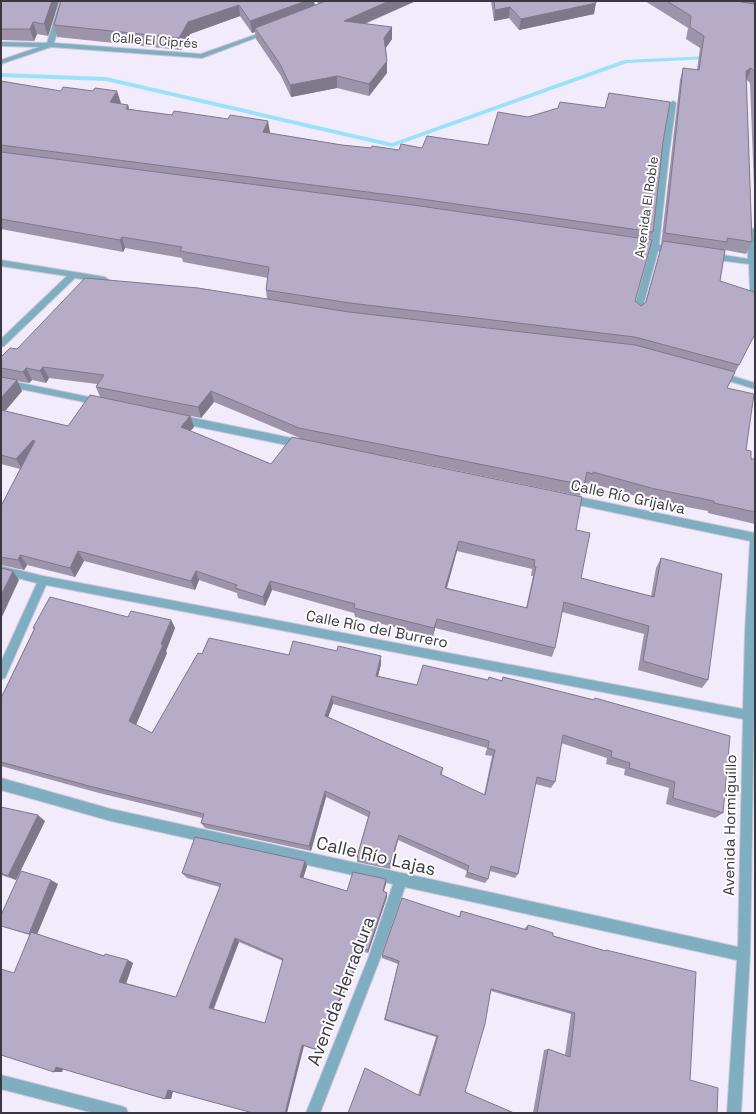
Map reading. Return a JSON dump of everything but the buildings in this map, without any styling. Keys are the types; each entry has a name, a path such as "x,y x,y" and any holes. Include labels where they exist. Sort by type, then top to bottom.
{"street":[{"path":"1,62 50,45 63,1"},
{"name":"Calle El Ciprés","path":"1,44 50,45 202,56 273,30"},
{"name":"Avenida El Roble","path":"637,313 655,248 665,154 673,104"},
{"path":"750,225 755,313"},
{"path":"631,244 685,252"},
{"path":"700,254 752,262"},
{"path":"1,263 112,281"},
{"path":"1,344 73,275"},
{"path":"711,373 755,386"},
{"path":"1,382 110,404"},
{"path":"172,417 312,446"},
{"name":"Calle Río Grijalva","path":"561,498 755,538"},
{"name":"Avenida Hormiguillo","path":"734,1113 744,955 751,798 748,715 750,633 755,538"},
{"name":"Calle Río del Burrero","path":"1,570 43,580 748,715"},
{"path":"1,674 43,580"},
{"name":"Calle Río Lajas","path":"1,784 111,815 744,955"},
{"name":"Avenida Herradura","path":"313,1113 374,959 401,880"},
{"path":"1,1082 121,1113"}],"waterway":[{"path":"1,75 106,79 392,145 626,61 708,58"}]}
